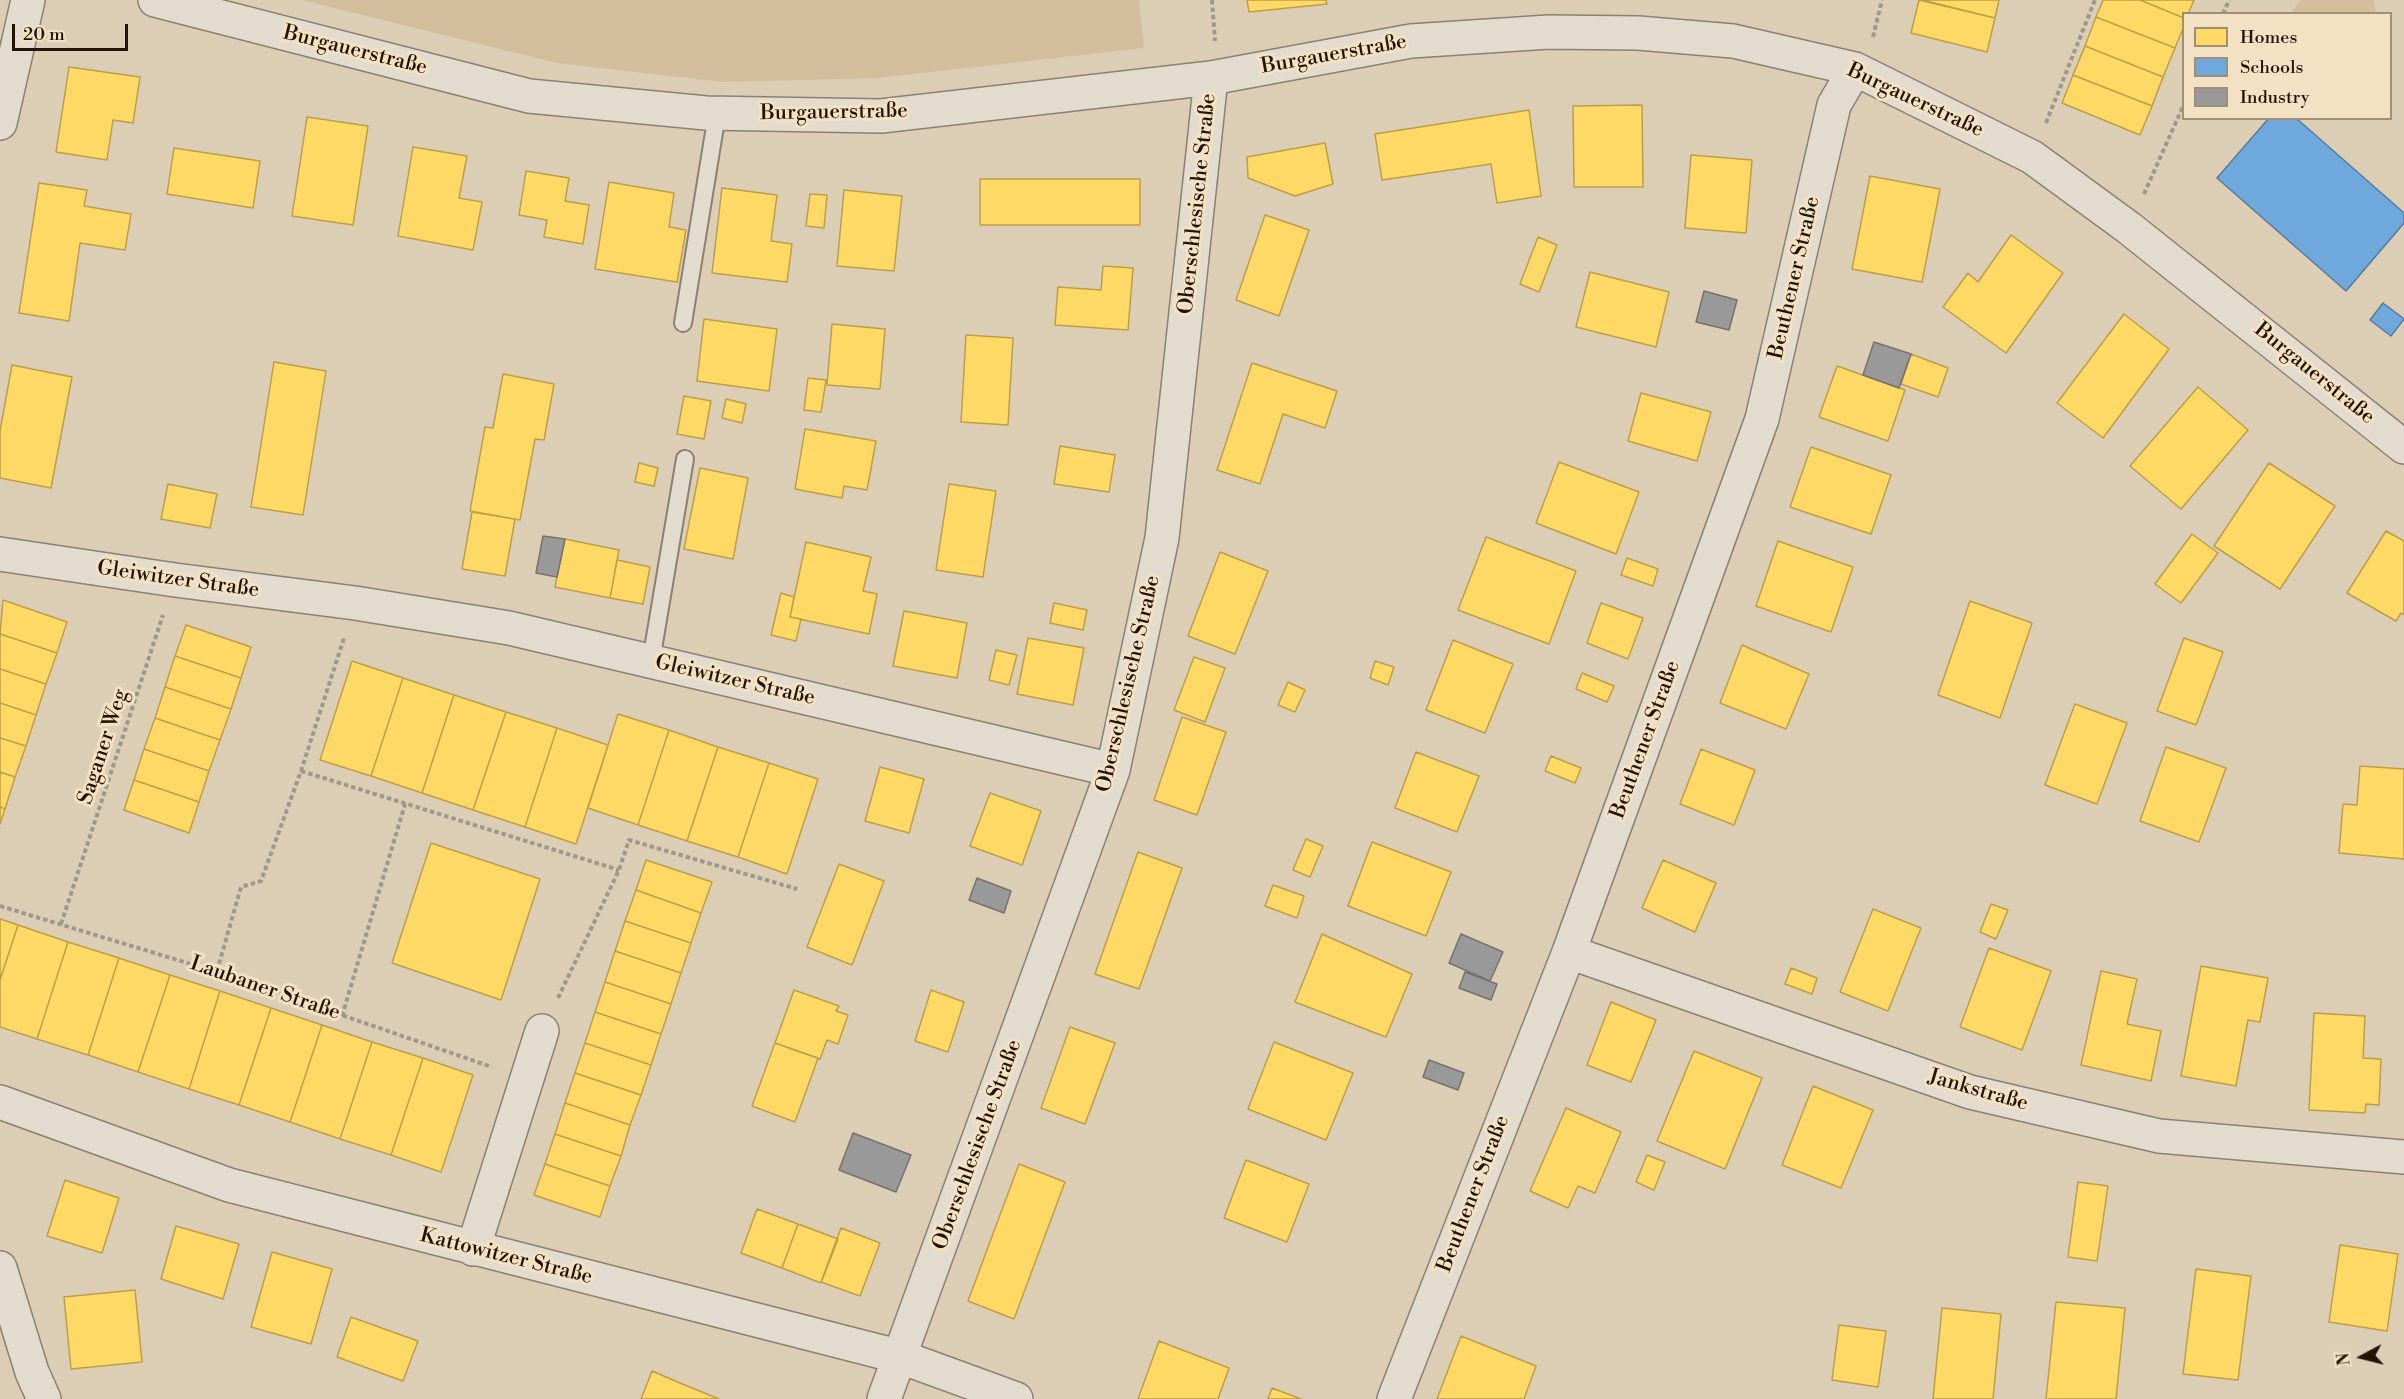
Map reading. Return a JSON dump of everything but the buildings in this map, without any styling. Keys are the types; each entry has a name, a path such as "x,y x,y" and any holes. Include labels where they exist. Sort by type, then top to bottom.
{"street":[{"path":"0,123 28,0"},
{"name":"Burgauerstraße","path":"156,0 528,96 717,114 881,116 1211,78 1411,40 1549,32 1638,33 1733,41 1856,69 2032,158 2129,228 2404,447"},
{"name":"Beuthener Straße","path":"1394,1399 1569,952 1762,419 1834,105 1856,69"},
{"name":"Oberschlesische Straße","path":"884,1399 1113,770 1162,538 1211,78"},
{"name":"Gleiwitzer Straße","path":"0,554 174,580 356,603 509,628 1113,770"},
{"name":"Jankstraße","path":"1569,952 1970,1092 2159,1136 2404,1156"},
{"path":"473,1249 542,1031"},
{"name":"Kattowitzer Straße","path":"0,1102 229,1185 901,1357 1016,1399"},
{"path":"0,1268 32,1372 44,1399"}],"lane":[{"path":"683,323 717,114"},
{"path":"651,662 685,459"}],"path":[{"path":"2032,158 2095,0"},
{"path":"2129,228 2182,109"},
{"name":"Saganer Weg","path":"61,924 174,580"},
{"path":"217,972 241,887 261,880 301,771 356,603"},
{"path":"301,771 619,870"},
{"path":"342,1016 405,804"},
{"path":"542,1031 619,870 629,840 797,889"},
{"name":"Laubaner Straße","path":"0,906 217,972 527,1079"}],"shaded area":[{"path":"302,0 1139,0 1144,48 878,78 723,82 557,63"},
{"path":"2300,0 2374,0 2376,12 2292,12"}]}
